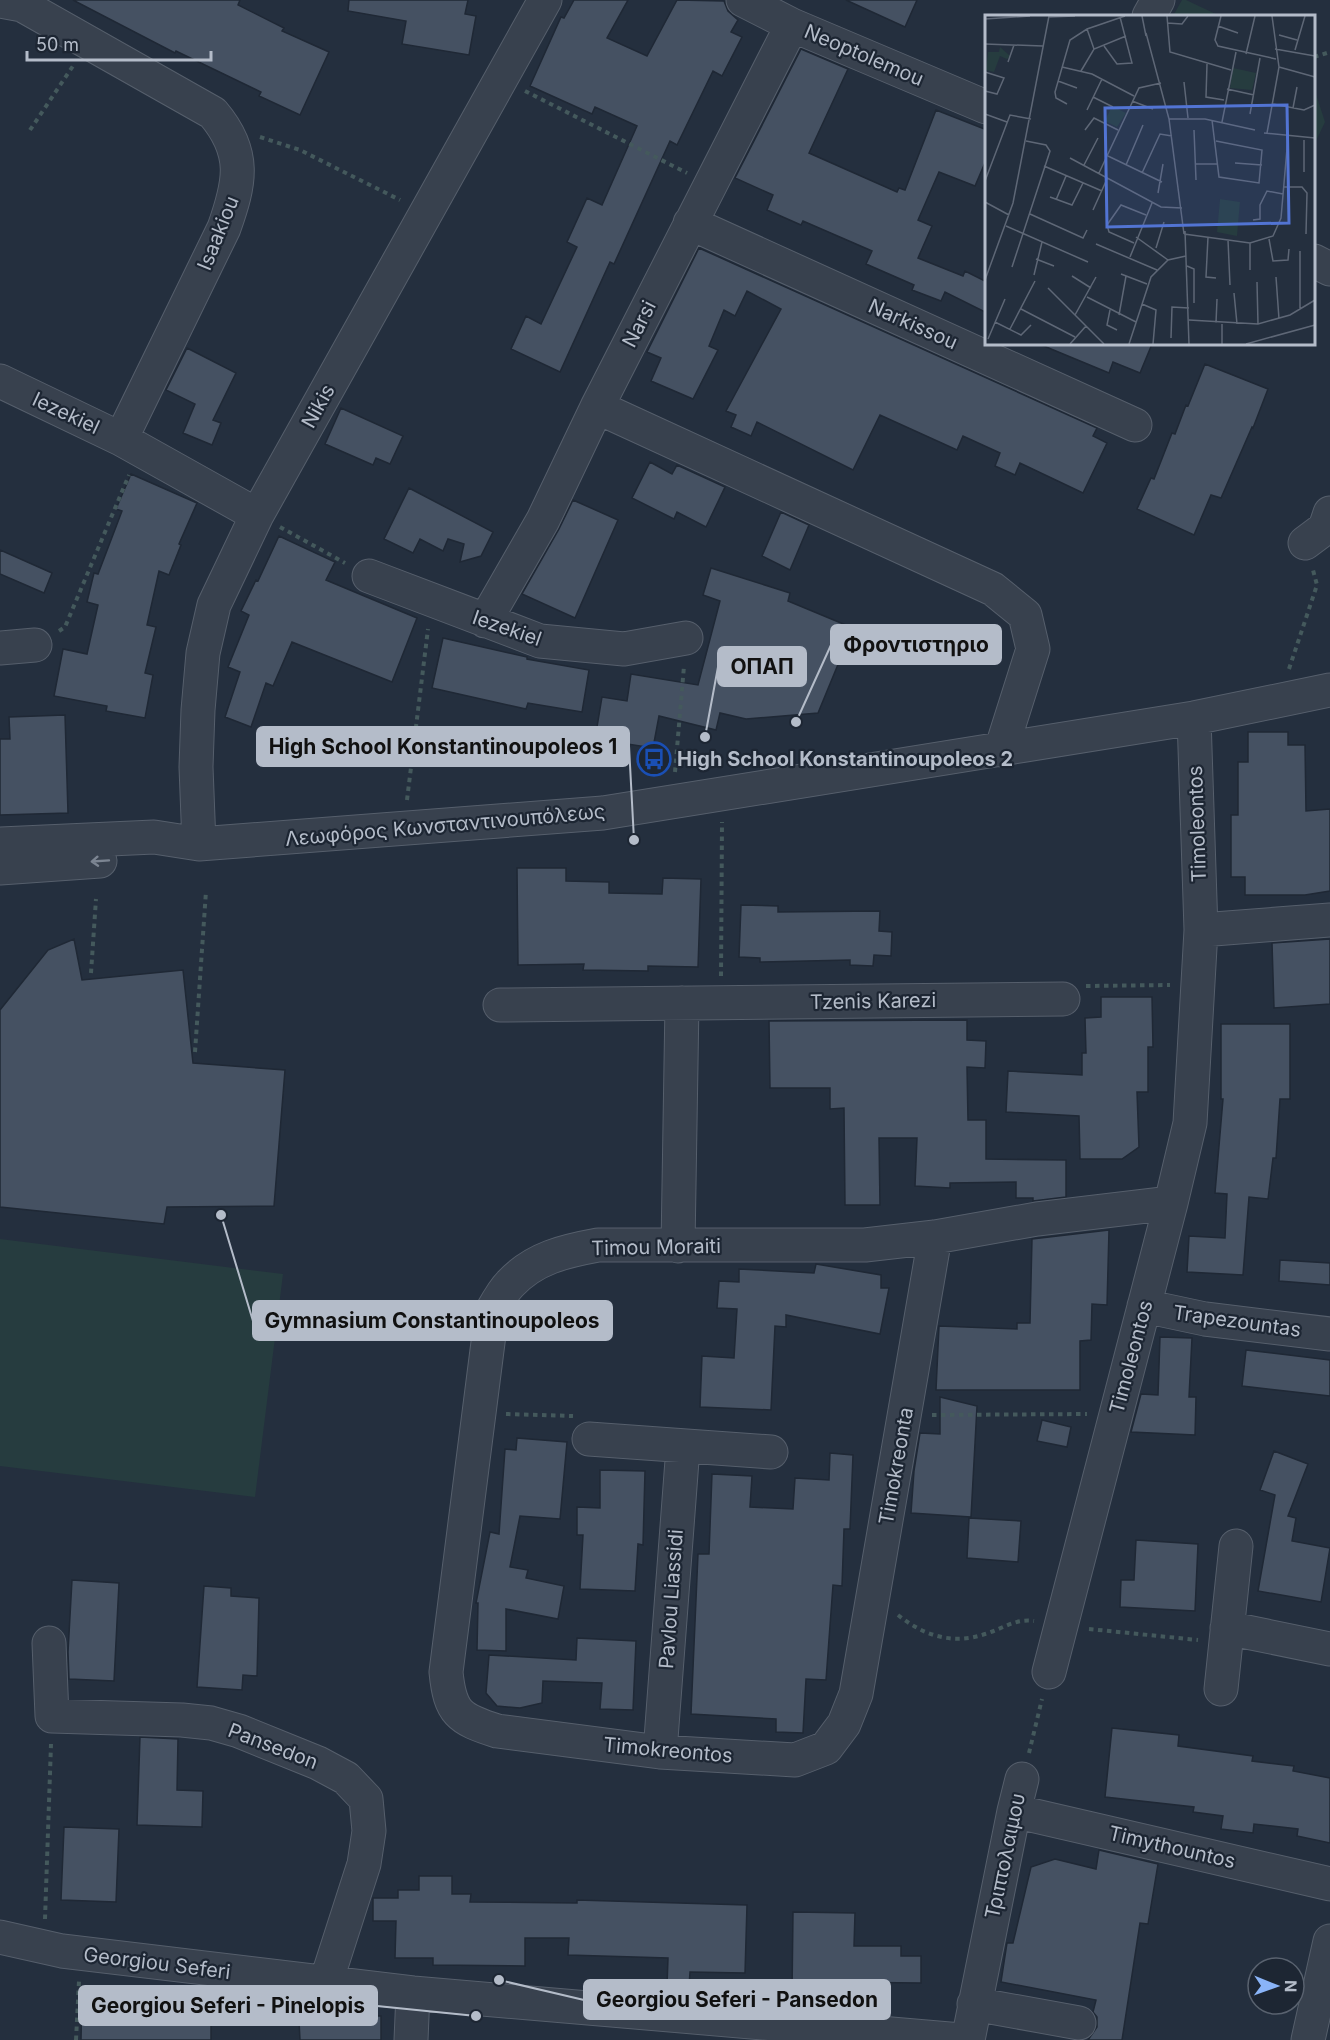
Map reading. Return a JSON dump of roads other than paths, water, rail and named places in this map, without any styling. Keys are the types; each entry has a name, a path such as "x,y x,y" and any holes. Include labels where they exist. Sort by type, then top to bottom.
{"street":[{"name":"Neoptolemou","path":"743,0 792,25 985,105"},
{"path":"1150,15 1158,0"},
{"name":"Isaakiou","path":"0,1 22,5 213,113 224,126 236,159 238,177 234,200 224,228 131,444"},
{"name":"Nikis","path":"199,844 196,767 198,710 203,653 214,605 257,514 500,79 534,3"},
{"name":"Narsi","path":"485,621 543,520 597,407 792,25"},
{"name":"Narkissou","path":"690,223 1135,425"},
{"path":"1315,262 1330,269"},
{"name":"Iezekiel","path":"0,381 131,444 257,514"},
{"path":"597,407 993,589 1024,615 1033,649 1001,750"},
{"path":"1305,543 1324,528 1330,513"},
{"name":"Iezekiel","path":"369,576 540,641 624,649 686,638"},
{"path":"0,648 35,645"},
{"name":"Λεωφόρος Κωνσταντινουπόλεως","path":"0,868 155,857 199,844 603,813 1194,718 1330,690"},
{"name":"Timoleontos","path":"1049,1672 1190,1123 1201,930 1194,718"},
{"name":"Λεωφόρος Κωνσταντινουπόλεως","path":"0,844 154,837 199,844"},
{"path":"1201,930 1330,920"},
{"name":"Tzenis Karezi","path":"500,1005 1063,999"},
{"path":"678,1246 682,1003"},
{"name":"Timou Moraiti","path":"454,1708 448,1694 446,1672 492,1311 509,1284 534,1264 561,1252 598,1245 865,1245 935,1237 1037,1219 1171,1203"},
{"name":"Timokreonta","path":"856,1694 935,1237"},
{"name":"Trapezountas","path":"1144,1306 1205,1319 1330,1334"},
{"path":"589,1439 771,1452"},
{"name":"Pavlou Liassidi","path":"660,1752 683,1446"},
{"path":"1221,1689 1236,1546"},
{"path":"1226,1636 1330,1649"},
{"name":"Pansedon","path":"49,1643 52,1716 211,1723 239,1731 318,1763 346,1778 366,1799 369,1831 364,1864 326,1982"},
{"name":"Timokreontos","path":"454,1708 473,1723 497,1731 660,1752 795,1760 826,1748 844,1724 856,1694"},
{"name":"Τριπτολαιμου","path":"968,2040 988,1934 1022,1779"},
{"name":"Timythountos","path":"1014,1811 1330,1884"},
{"name":"Georgiou Seferi","path":"0,1937 80,1953 413,1993 961,2040"},
{"path":"1308,2040 1330,1941"},
{"path":"411,2040 413,1993"},
{"path":"974,2004 1079,2023"}],"place":[{"name":"Φροντιστηριο","path":"796,722"},
{"name":"ΟΠΑΠ","path":"705,737"},
{"name":"High School Konstantinoupoleos 2","path":"654,759"},
{"name":"High School Konstantinoupoleos 1","path":"634,840"},
{"name":"Gymnasium Constantinoupoleos","path":"221,1215"},
{"name":"Georgiou Seferi - Pansedon","path":"499,1980"},
{"name":"Georgiou Seferi - Pinelopis","path":"476,2016"}]}
